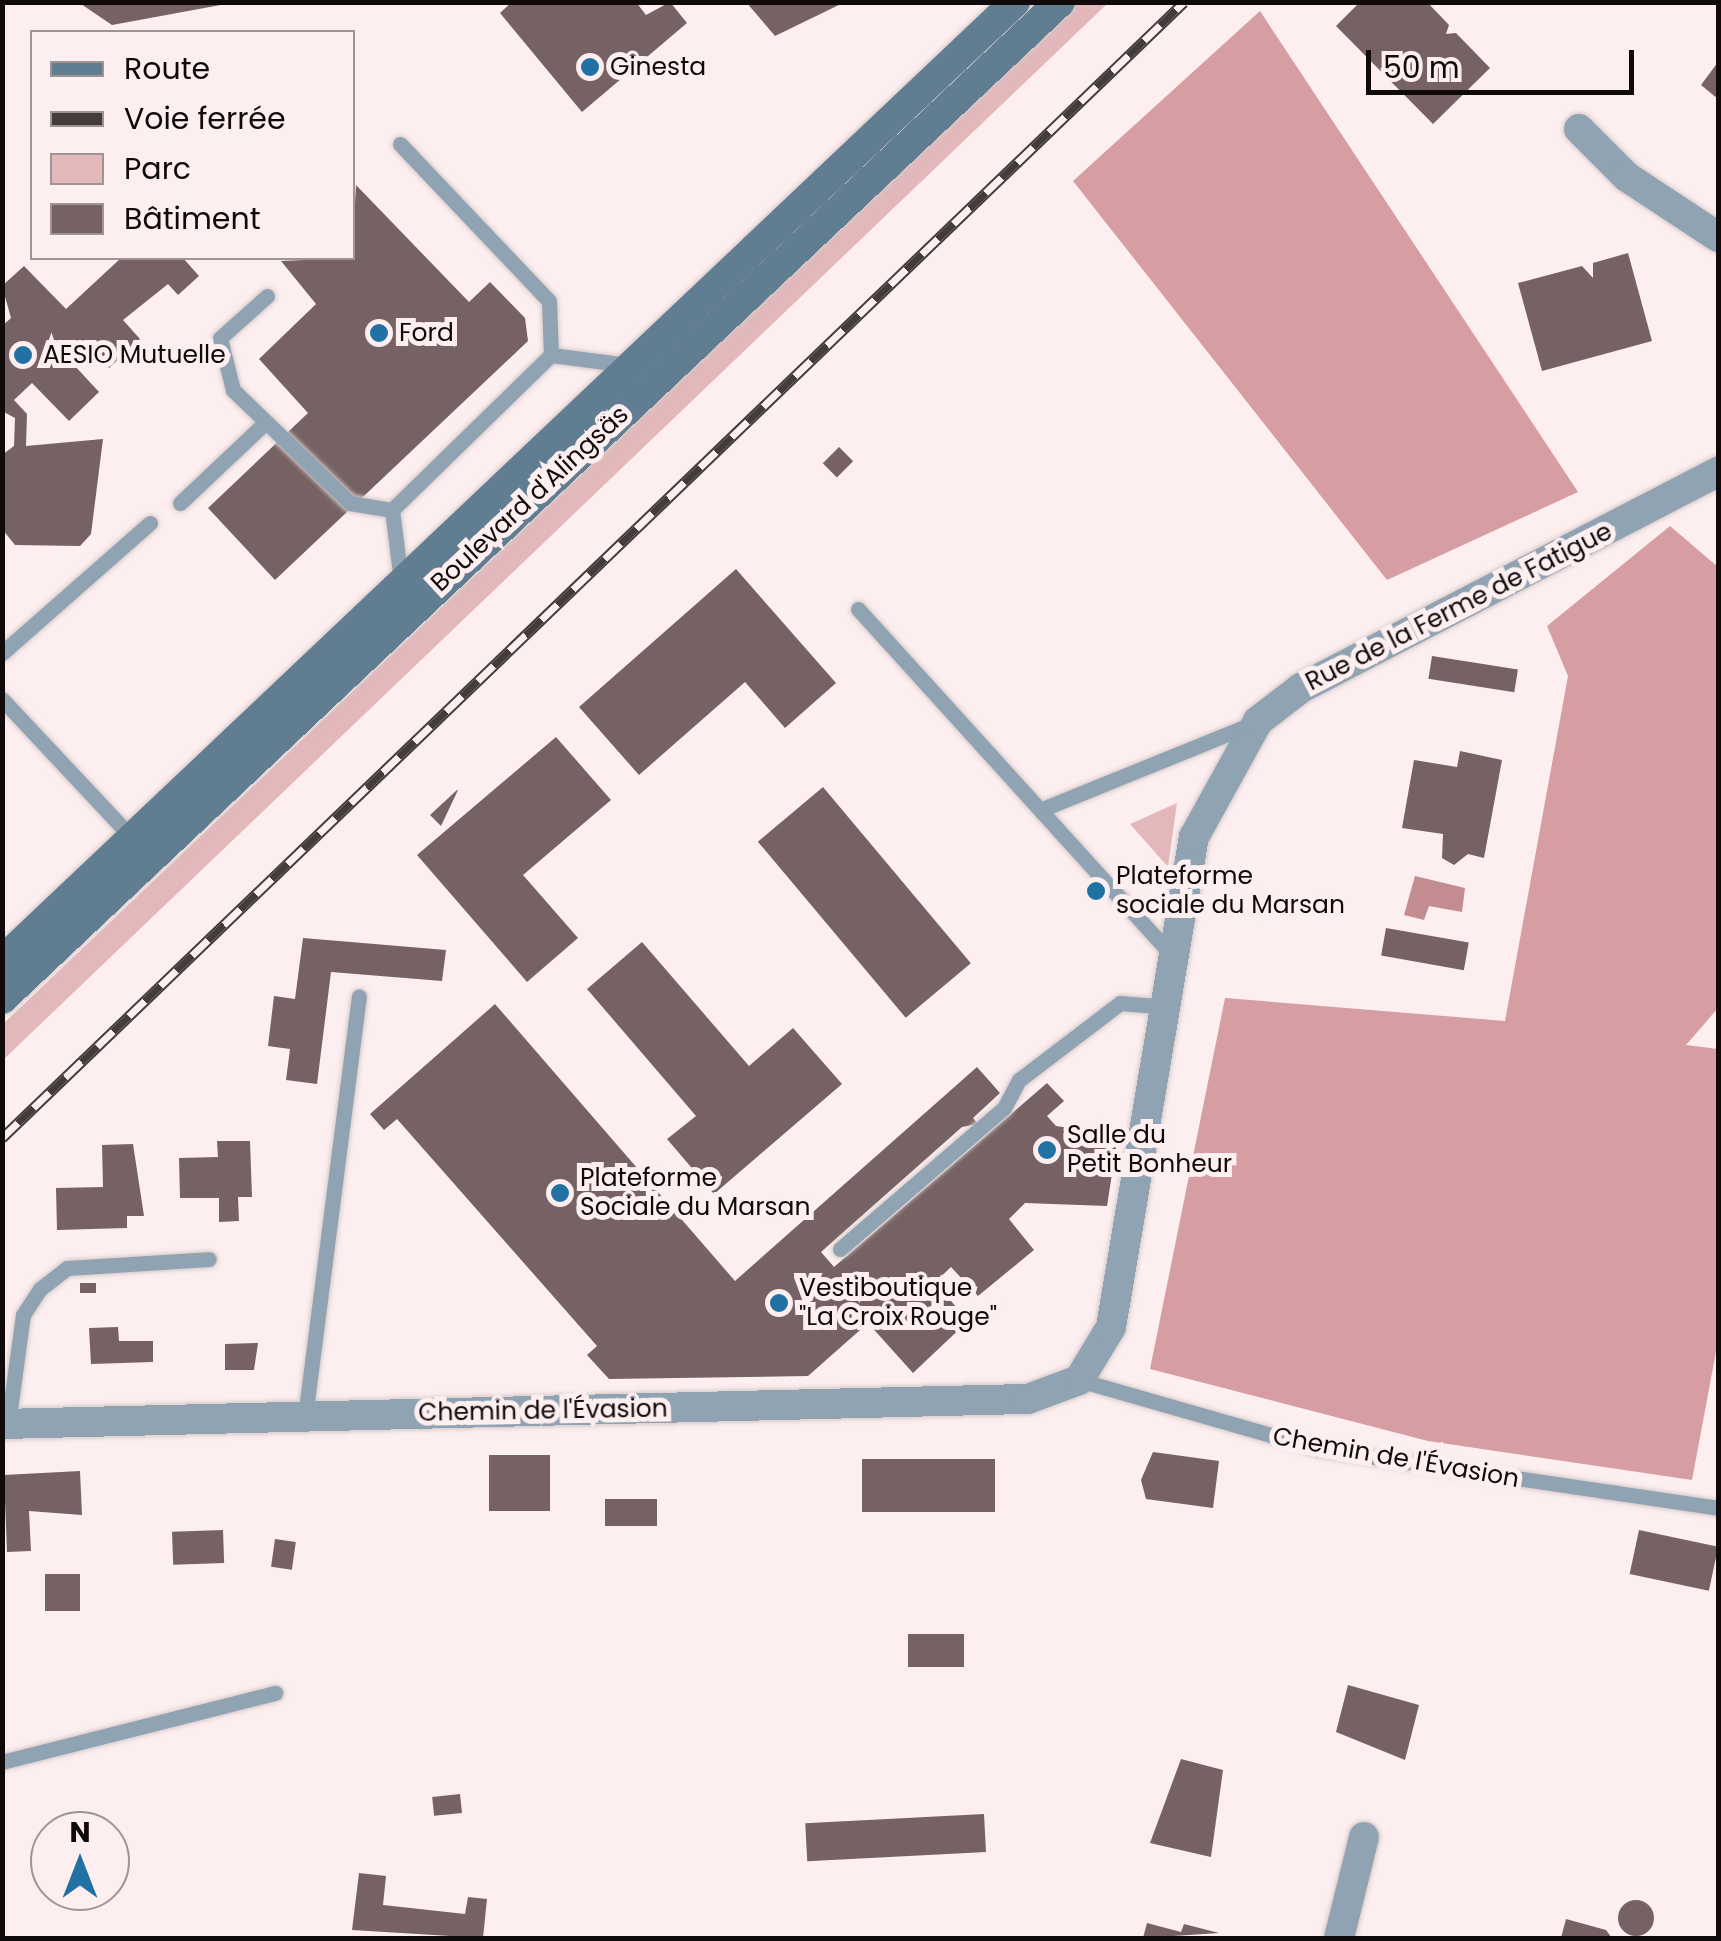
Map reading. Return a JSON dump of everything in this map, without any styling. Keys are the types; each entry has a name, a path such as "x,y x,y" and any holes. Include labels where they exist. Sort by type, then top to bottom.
{"main road":[{"name":"Boulevard d'Alingsäs","path":"2,961 1015,2"},
{"name":"Boulevard d'Alingsäs","path":"2,999 1060,2"}],"street":[{"path":"1579,129 1627,177 1718,237"},
{"name":"Rue de la Ferme de Fatigue","path":"1099,1356 1166,1022 1194,837 1258,721 1301,688 1718,472"},
{"name":"Chemin de l'Évasion","path":"5,1424 1028,1399 1079,1380 1099,1356"},
{"path":"1339,1938 1364,1837"}],"lane":[{"path":"392,510 551,355 549,302 400,144"},
{"path":"267,296 220,338 233,390 350,502 392,510"},
{"path":"551,355 632,365"},
{"path":"180,503 266,422"},
{"path":"392,510 402,584"},
{"path":"2,653 150,524"},
{"path":"858,609 1045,808 1176,960"},
{"path":"2,700 132,838"},
{"path":"1045,808 1258,721"},
{"path":"305,1417 359,996"},
{"path":"840,1248 1004,1108 1019,1080 1120,1003 1166,1022"},
{"path":"5,1424 22,1316 40,1289 67,1268 210,1259"},
{"name":"Chemin de l'Évasion","path":"1079,1380 1320,1449 1718,1508"},
{"path":"2,1762 275,1693"}],"green space":[{"path":"1077,3 1108,3 3,1060 3,1024"},
{"path":"1177,803 1168,867 1130,824"}],"shaded area":[{"path":"1260,11 1578,492 1387,580 1073,181"},
{"path":"1670,526 1718,567 1718,1008 1686,1045 1718,1049 1718,1341 1692,1480 1428,1441 1150,1369 1225,998 1505,1021 1568,676 1547,626"},
{"path":"1415,876 1465,888 1462,912 1429,906 1424,920 1404,915"}],"building":[{"path":"78,2 225,2 226,4 112,25"},
{"name":"Ginesta","path":"512,2 636,2 646,15 670,2 687,23 582,112 500,13"},
{"path":"746,2 845,2 775,36"},
{"path":"1360,2 1427,2 1449,25 1446,34 1456,33 1490,68 1433,124 1336,26"},
{"path":"1718,62 1718,99 1701,85"},
{"path":"356,185 469,302 490,282 525,318 528,341 275,580 208,508 308,413 259,359 316,304 281,261 355,260"},
{"path":"1628,253 1652,341 1542,371 1518,283 1582,266 1593,278 1593,263"},
{"path":"119,260 185,260 199,276 178,295 168,284 123,320 140,339 109,368 90,349 74,365 99,392 69,421 32,383 14,400 27,414 26,446 103,439 91,534 80,546 15,545 2,529 2,455 14,446 15,418 2,411 2,326 11,318 2,286 24,266 66,309"},
{"path":"839,447 853,461 837,477 823,463"},
{"path":"736,569 836,683 785,728 745,682 639,775 579,707"},
{"path":"1432,656 1518,670 1514,692 1428,679"},
{"path":"556,737 611,800 523,875 578,938 527,982 417,855"},
{"path":"1460,751 1502,760 1484,858 1468,854 1454,865 1442,858 1443,834 1402,828 1414,760 1457,767"},
{"path":"823,787 971,963 906,1018 758,842"},
{"path":"458,790 441,826 430,815"},
{"path":"1386,928 1469,943 1464,970 1381,956"},
{"path":"303,938 446,950 442,981 331,972 317,1084 286,1080 290,1049 268,1046 274,996 295,999"},
{"path":"642,942 749,1066 793,1028 842,1084 714,1194 667,1139 696,1116 587,989"},
{"name":"Plateforme Sociale du Marsan","path":"495,1004 735,1281 977,1067 1000,1093 973,1118 978,1124 962,1127 821,1252 834,1267 1047,1083 1064,1101 1047,1116 1056,1126 1118,1135 1107,1206 1025,1203 1009,1219 1034,1250 978,1296 951,1267 935,1282 968,1321 913,1373 868,1323 808,1376 609,1379 587,1355 597,1346 397,1119 384,1130 370,1114"},
{"path":"217,1141 250,1141 252,1197 238,1197 239,1221 219,1222 219,1198 180,1198 179,1158 218,1157"},
{"path":"133,1144 144,1216 127,1216 127,1228 57,1230 56,1188 103,1187 102,1145"},
{"path":"80,1283 96,1283 96,1293 80,1293"},
{"path":"118,1327 119,1341 153,1341 153,1362 91,1364 89,1328"},
{"path":"258,1343 254,1370 225,1370 225,1344"},
{"path":"1153,1452 1219,1461 1213,1508 1146,1499 1141,1480"},
{"path":"489,1455 550,1455 550,1511 489,1511"},
{"path":"862,1459 995,1459 995,1512 862,1512"},
{"path":"80,1471 82,1515 29,1511 31,1551 7,1552 4,1475"},
{"path":"605,1499 657,1499 657,1526 605,1526"},
{"path":"223,1530 224,1563 173,1565 172,1532"},
{"path":"1639,1530 1718,1547 1709,1591 1630,1574"},
{"path":"275,1539 296,1542 292,1570 271,1567"},
{"path":"45,1574 80,1574 80,1611 45,1611"},
{"path":"908,1634 964,1634 964,1667 908,1667"},
{"path":"1348,1685 1419,1705 1405,1760 1336,1732"},
{"path":"1181,1759 1223,1770 1211,1857 1150,1843"},
{"path":"460,1794 462,1813 434,1816 432,1797"},
{"path":"984,1814 986,1852 807,1861 805,1823"},
{"path":"359,1873 386,1876 383,1905 465,1914 468,1897 487,1899 483,1938 352,1930"},
{"path":"1636,1900 1649,1905 1654,1918 1649,1931 1636,1936 1623,1931 1618,1918 1623,1905"},
{"path":"1566,1919 1606,1930 1612,1938 1561,1938"},
{"path":"1147,1923 1181,1932 1184,1924 1219,1933 1143,1938"}],"railway":[{"path":"2,1138 1184,2"}],"place":[{"name":"Ginesta","path":"590,67"},
{"name":"Ford","path":"379,333"},
{"name":"AESIO Mutuelle","path":"23,355"},
{"name":"Plateforme sociale du Marsan","path":"1096,891"},
{"name":"Salle du Petit Bonheur","path":"1047,1150"},
{"name":"Plateforme Sociale du Marsan","path":"560,1193"},
{"name":"Vestiboutique \"La Croix Rouge\"","path":"779,1303"}]}
